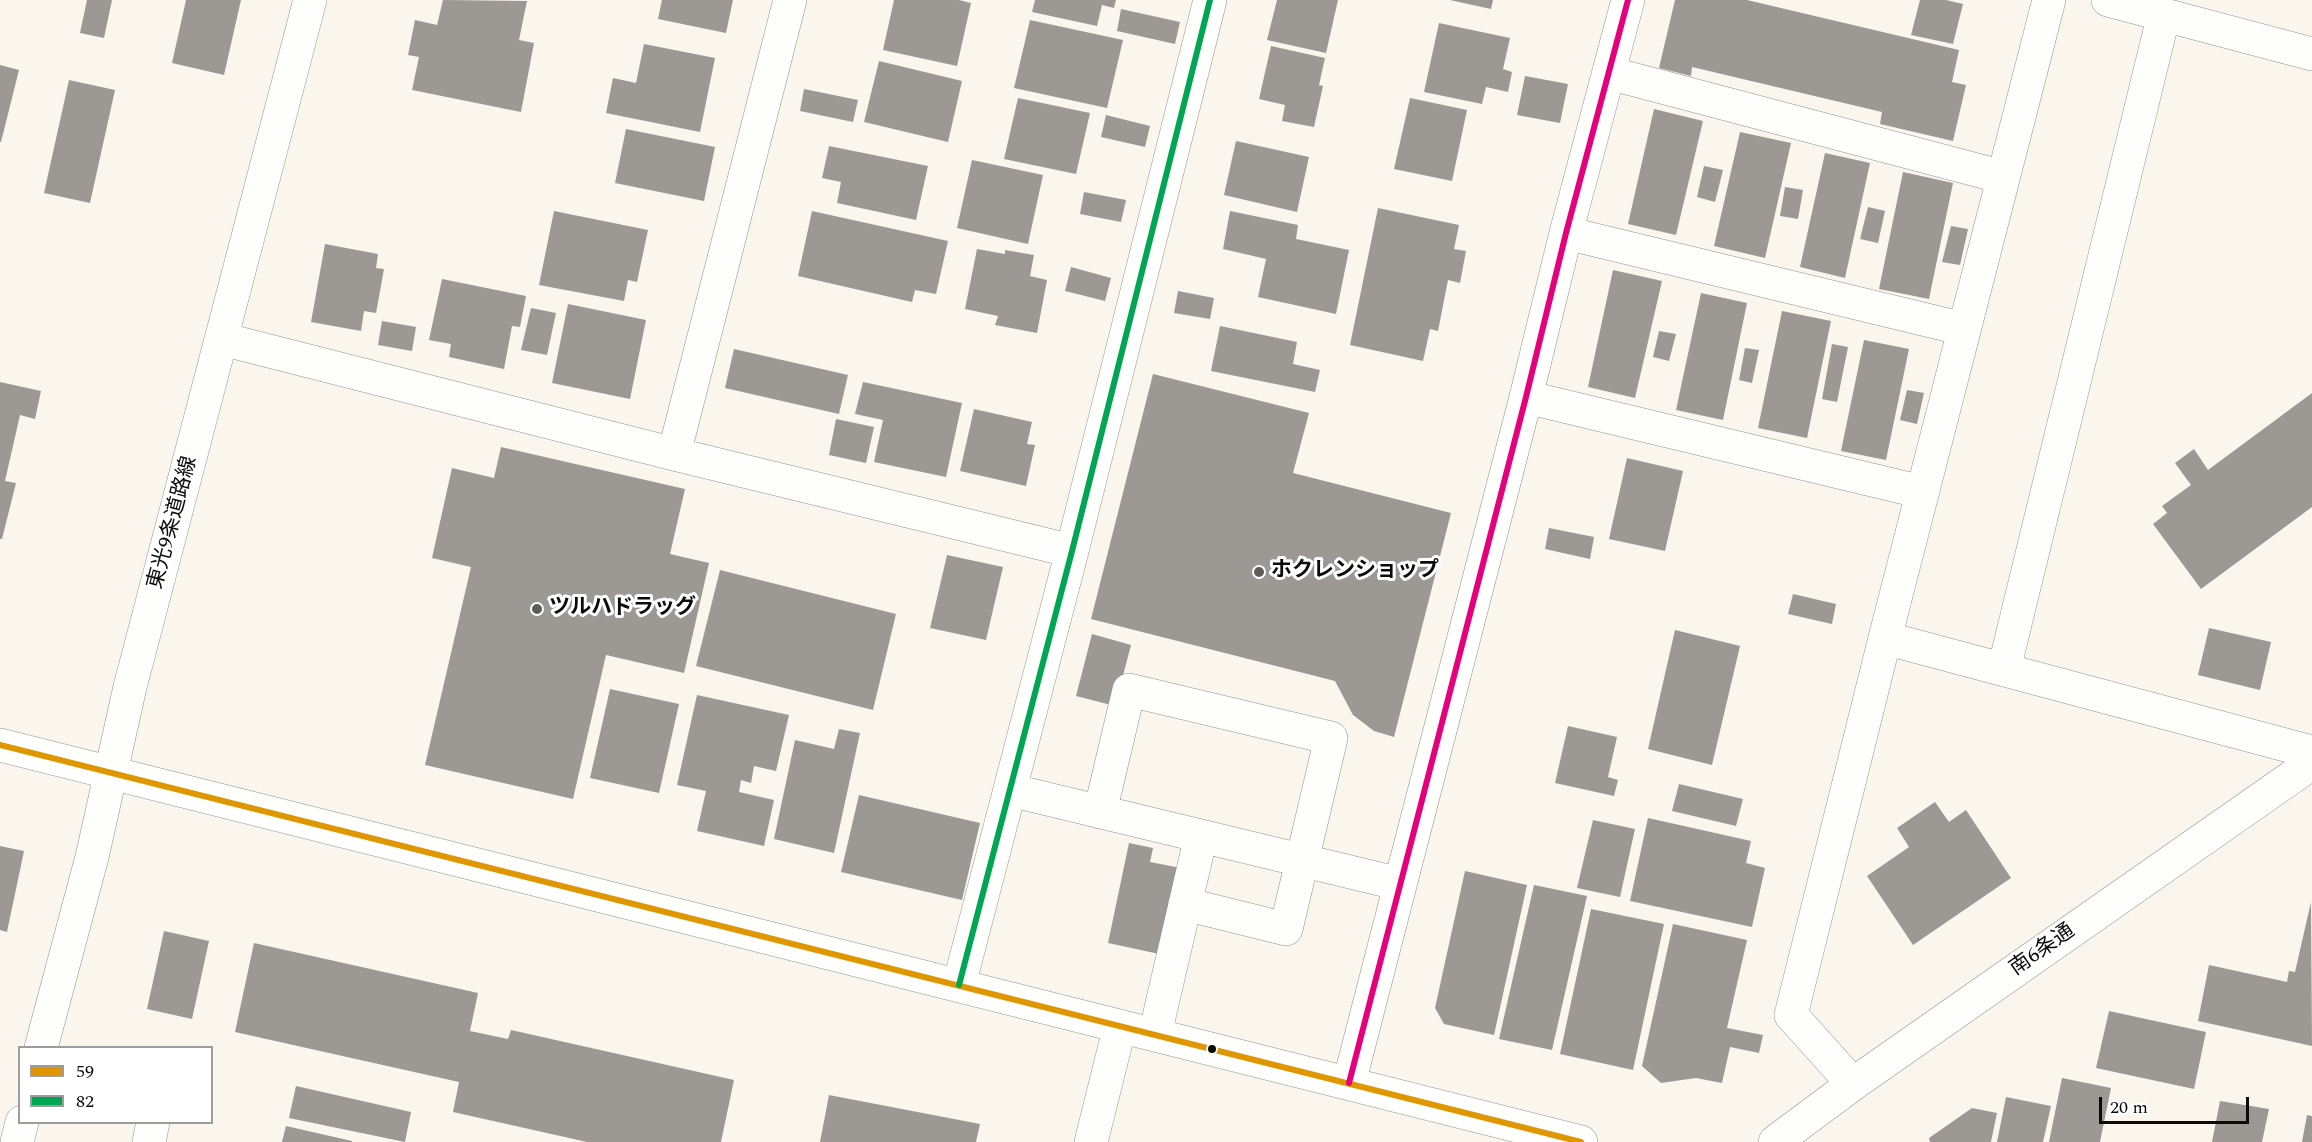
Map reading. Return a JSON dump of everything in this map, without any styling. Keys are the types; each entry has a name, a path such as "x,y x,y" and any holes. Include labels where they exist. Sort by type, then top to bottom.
{"street":[{"name":"東光9条道路線","path":"41,1046 92,857 130,687 310,0"},
{"path":"674,454 790,0"},
{"path":"959,985 1072,551 1210,0"},
{"path":"1349,1083 1526,397 1566,233 1628,0"},
{"path":"1853,1084 1791,1015 1884,638 2049,0"},
{"path":"2108,0 2312,54"},
{"path":"2004,669 2164,14"},
{"path":"1609,73 2003,177"},
{"path":"1566,233 1964,328"},
{"path":"222,339 674,454 1072,551"},
{"path":"1526,397 1922,492"},
{"path":"1884,638 2312,752"},
{"path":"1100,812 1129,690 1331,738 1286,928 1185,904"},
{"path":"0,746 1581,1142"},
{"name":"南6条通","path":"1775,1142 1853,1084 2312,763"},
{"path":"1010,790 1400,884"},
{"path":"1155,1034 1202,836"},
{"path":"1091,1142 1120,1026"},
{"path":"16,1142 21,1124"},
{"path":"148,1142 152,1124"}],"building":[{"path":"87,0 112,0 104,38 80,33"},
{"path":"186,0 241,0 224,75 172,63"},
{"path":"443,0 527,1 519,40 534,43 521,112 412,90 419,57 408,55 415,20 437,25"},
{"path":"662,0 733,0 726,33 658,19"},
{"path":"894,0 959,0 971,3 957,66 883,50"},
{"path":"1035,0 1116,0 1114,8 1102,5 1097,26 1032,12"},
{"path":"1277,0 1338,0 1326,53 1267,40"},
{"path":"1450,0 1493,0 1491,9"},
{"path":"1675,0 1747,0 1959,50 1952,82 1966,85 1953,141 1880,124 1882,112 1692,67 1691,76 1659,68"},
{"path":"1920,0 1946,0 1963,4 1953,44 1911,35"},
{"path":"1121,9 1180,22 1175,44 1117,31"},
{"path":"1030,20 1123,40 1107,108 1014,88"},
{"path":"1439,23 1510,38 1503,69 1512,72 1508,92 1486,87 1482,104 1424,92"},
{"path":"644,44 715,58 700,132 606,113 613,78 636,83"},
{"path":"1271,46 1325,58 1319,85 1323,86 1314,127 1282,121 1285,105 1259,99"},
{"path":"879,61 962,81 948,142 864,122"},
{"path":"0,65 19,70 1,142 0,142"},
{"path":"1525,76 1568,84 1560,123 1517,115"},
{"path":"69,80 115,90 90,203 44,193"},
{"path":"804,89 858,100 853,122 800,111"},
{"path":"1018,98 1090,113 1076,174 1004,159"},
{"path":"1410,98 1467,110 1452,181 1394,169"},
{"path":"1654,109 1703,121 1676,235 1628,224"},
{"path":"1106,115 1150,126 1145,147 1101,137"},
{"path":"626,129 715,147 704,201 615,183"},
{"path":"1740,132 1791,143 1765,258 1714,246"},
{"path":"1236,141 1309,157 1297,212 1224,195"},
{"path":"829,146 928,166 916,220 837,203 841,182 822,178"},
{"path":"1825,153 1870,163 1845,278 1800,267"},
{"path":"972,160 1043,175 1028,244 957,228"},
{"path":"1704,166 1723,170 1715,202 1697,197"},
{"path":"1903,172 1953,183 1929,299 1879,289"},
{"path":"1785,187 1803,190 1798,219 1780,216"},
{"path":"1084,192 1126,200 1121,222 1080,214"},
{"path":"1868,207 1885,211 1878,243 1860,239"},
{"path":"1378,208 1459,225 1454,249 1466,251 1460,283 1448,280 1438,331 1430,329 1423,361 1350,345"},
{"path":"554,211 648,230 637,282 628,280 624,301 539,285"},
{"path":"812,211 948,241 936,294 915,290 912,302 798,276"},
{"path":"1230,211 1298,225 1296,239 1349,250 1336,314 1258,297 1266,259 1223,249"},
{"path":"1951,226 1968,229 1960,265 1942,262"},
{"path":"325,244 378,254 376,268 384,269 376,313 364,311 361,331 311,322"},
{"path":"977,249 1005,254 1005,250 1034,255 1030,276 1047,280 1037,333 995,325 998,316 965,309"},
{"path":"1071,267 1111,278 1105,301 1065,291"},
{"path":"1613,270 1662,281 1635,398 1588,387"},
{"path":"442,279 526,296 520,327 512,326 504,369 449,357 451,344 429,340"},
{"path":"1178,291 1214,298 1210,319 1174,313"},
{"path":"1701,293 1747,303 1723,420 1676,410"},
{"path":"568,304 646,320 630,399 552,383"},
{"path":"531,308 556,313 547,355 521,350"},
{"path":"1782,311 1831,321 1807,438 1758,428"},
{"path":"382,321 416,327 412,351 378,345"},
{"path":"1220,326 1297,342 1293,364 1320,370 1315,392 1211,371"},
{"path":"1659,331 1676,334 1669,361 1653,357"},
{"path":"1864,340 1909,349 1886,460 1841,451"},
{"path":"1832,344 1848,347 1837,402 1822,399"},
{"path":"1745,348 1759,350 1752,383 1739,380"},
{"path":"734,349 848,375 839,414 725,388"},
{"path":"1153,374 1309,413 1293,473 1451,513 1394,737 1374,731 1353,715 1335,681 1091,619"},
{"path":"0,382 41,391 35,419 20,415 5,481 16,483 2,539 0,539"},
{"path":"863,382 962,403 946,477 874,462 883,420 855,414"},
{"path":"1907,390 1924,393 1917,424 1900,420"},
{"path":"2312,393 2312,507 2201,589 2153,524 2167,513 2162,506 2191,485 2175,463 2194,449 2208,470"},
{"path":"974,409 1032,422 1027,444 1035,445 1026,486 960,471"},
{"path":"836,419 874,427 866,463 829,455"},
{"path":"501,447 685,489 670,554 709,563 684,673 606,655 573,799 425,765 471,567 432,558 452,468 494,478"},
{"path":"1627,458 1683,471 1665,551 1609,539"},
{"path":"1549,528 1594,537 1590,559 1545,549"},
{"path":"947,555 1003,567 986,640 930,628"},
{"path":"720,570 896,614 873,710 696,666"},
{"path":"1793,594 1836,604 1832,624 1788,614"},
{"path":"2209,628 2271,642 2260,690 2198,675"},
{"path":"1675,630 1740,646 1712,765 1648,749"},
{"path":"1092,634 1131,645 1115,706 1076,696"},
{"path":"610,689 679,704 659,793 590,778"},
{"path":"697,695 789,715 776,771 754,766 751,783 741,780 739,792 774,800 764,846 697,831 706,791 677,785"},
{"path":"1568,726 1617,737 1608,777 1618,780 1614,796 1555,783"},
{"path":"839,729 860,733 834,853 774,839 795,740 834,749"},
{"path":"1679,784 1743,799 1736,826 1672,811"},
{"path":"859,795 980,823 962,900 841,872"},
{"path":"1935,802 1949,822 1966,810 2011,878 1913,945 1867,876 1909,847 1897,828"},
{"path":"1648,818 1751,841 1746,863 1765,868 1752,927 1630,901"},
{"path":"1593,820 1635,829 1620,897 1577,888"},
{"path":"1129,843 1153,848 1150,862 1181,868 1164,955 1108,943"},
{"path":"0,846 24,851 7,932 0,930"},
{"path":"1465,871 1527,885 1494,1035 1444,1024 1435,1008"},
{"path":"1534,885 1587,896 1552,1050 1499,1039"},
{"path":"2311,902 2312,1046 2198,1021 2209,965 2287,982 2289,971 2295,972"},
{"path":"1591,909 1664,924 1633,1070 1560,1054"},
{"path":"1673,924 1747,940 1727,1028 1763,1035 1759,1053 1730,1047 1722,1083 1696,1078 1661,1083 1642,1066"},
{"path":"164,931 209,941 192,1019 147,1009"},
{"path":"254,943 478,993 470,1031 508,1039 511,1030 734,1080 721,1142 587,1142 453,1112 459,1082 235,1032"},
{"path":"2109,1011 2206,1032 2194,1089 2096,1068"},
{"path":"2062,1078 2111,1088 2100,1142 2049,1142"},
{"path":"296,1086 411,1112 405,1142 289,1118"},
{"path":"829,1095 980,1124 976,1142 820,1142"},
{"path":"2006,1097 2051,1106 2043,1142 1997,1142"},
{"path":"2220,1101 2269,1109 2262,1142 2212,1142"},
{"path":"1972,1108 1997,1113 1991,1142 1930,1142 1929,1138"},
{"path":"2307,1115 2312,1116 2312,1142 2302,1142"},
{"path":"286,1126 352,1141 352,1142 282,1142"}],"transit line":[{"name":"82","path":"959,985 1072,551 1210,0"},
{"path":"1349,1083 1526,397 1566,233 1628,0"},
{"name":"59","path":"0,745 1581,1142"}],"place":[{"name":"ホクレンショップ","path":"1259,572"},
{"name":"ツルハドラッグ","path":"537,609"}]}
